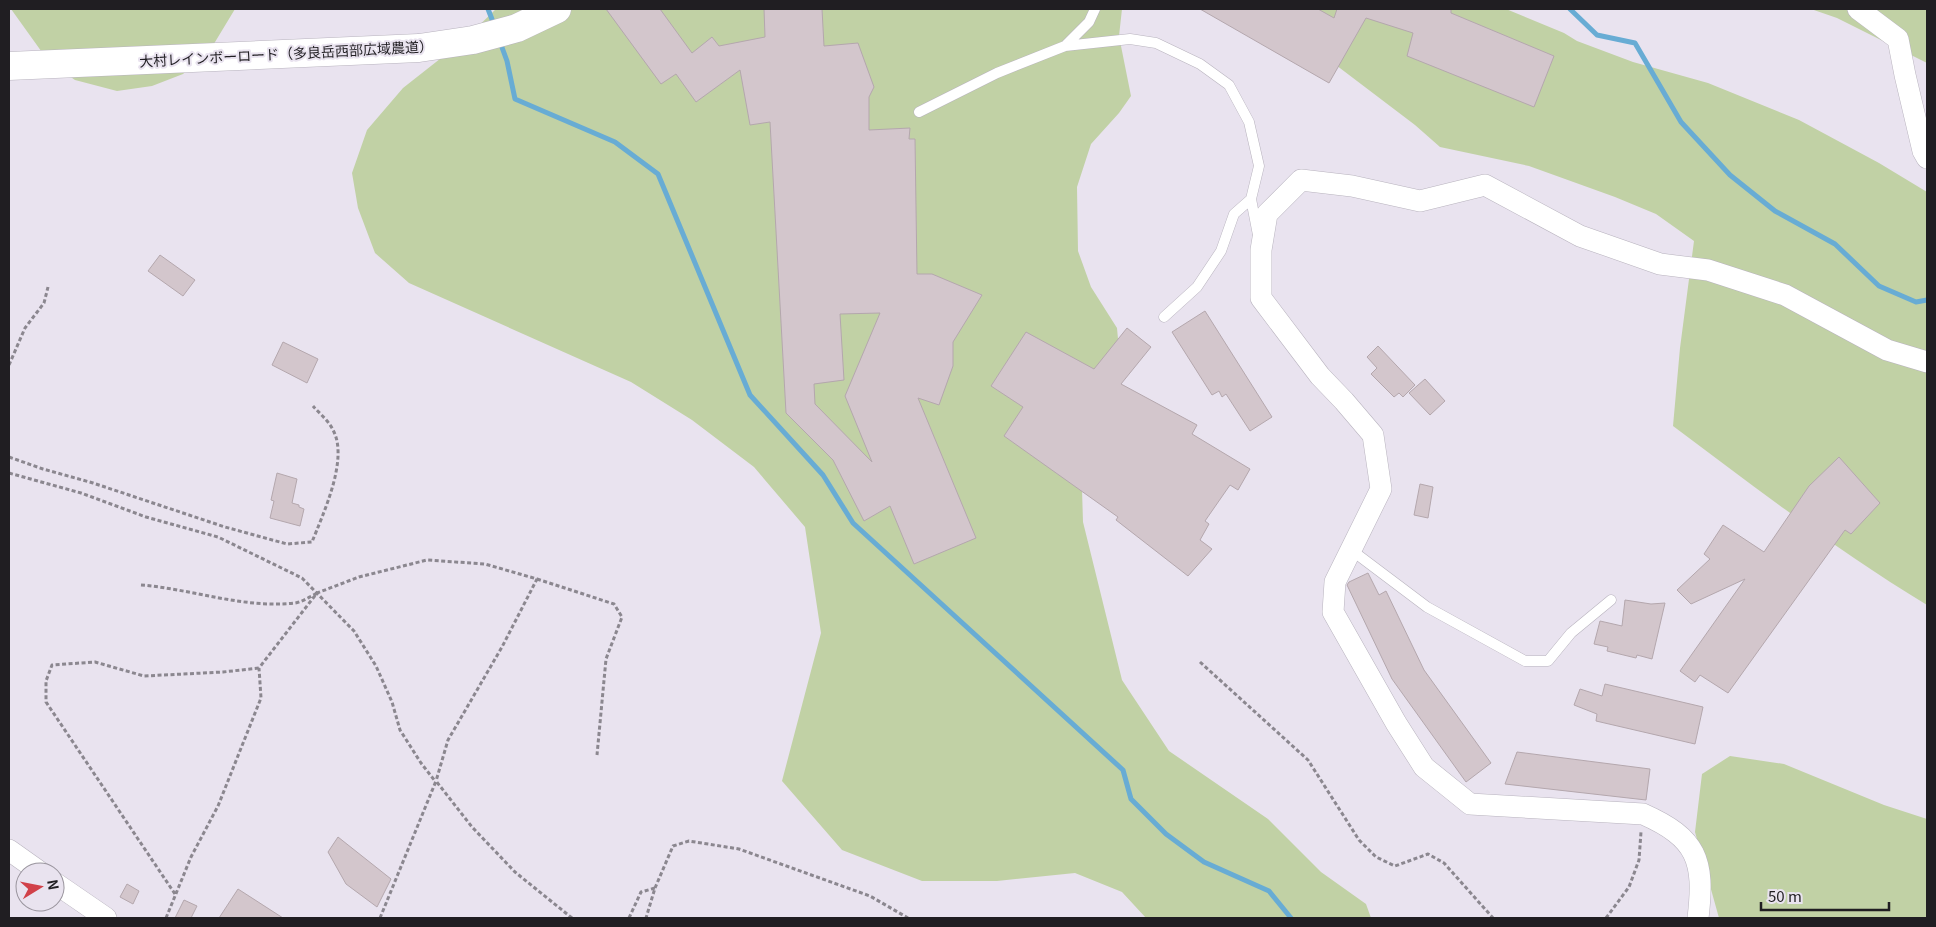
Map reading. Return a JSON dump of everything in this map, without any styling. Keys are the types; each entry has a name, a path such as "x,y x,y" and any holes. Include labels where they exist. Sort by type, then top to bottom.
{"street":[{"name":"大村レインボーロード（多良岳西部広域農道）","path":"9,66 186,60 419,48 473,40 517,28 557,9"},
{"path":"1858,9 1898,39 1904,75 1923,151 1927,158"},
{"path":"1698,918 1701,894 1698,864 1686,841 1665,824 1643,814 1470,804 1424,767 1396,723 1333,612 1335,582 1381,489 1373,435 1320,376 1261,298 1261,250 1267,214 1301,180 1352,186 1420,201 1485,185 1580,236 1660,264 1708,270 1785,295 1887,350 1927,362"},
{"path":"9,850 26,862"},
{"path":"65,890 106,918"}],"lane":[{"path":"1065,46 1089,22 1095,9"},
{"path":"919,112 997,73 1065,46 1130,39 1156,43 1200,64 1229,85 1250,122 1259,166 1250,199 1261,250"},
{"path":"1164,317 1197,287 1221,251 1234,214 1250,199"},
{"path":"1350,549 1427,607 1524,662 1548,661 1571,633 1611,600"}],"path":[{"path":"9,365 25,328 44,303 48,287"},
{"path":"9,457 225,527 286,544 312,542 327,506 339,456 334,430 313,406"},
{"path":"9,473 81,493 146,517 218,537 302,578 354,631 376,666 392,702 400,730 421,763 472,827 515,872 572,918"},
{"path":"141,585 166,587 246,603 296,603 316,593 359,577 427,560 485,564 614,604 622,617 606,659 597,754"},
{"path":"380,918 436,781 448,740 502,647 537,579"},
{"path":"166,918 191,857 218,806 261,698 259,668 316,593"},
{"path":"176,894 46,702 46,681 52,665 95,662 144,676 259,668"},
{"path":"1200,662 1308,760 1359,840 1376,857 1395,866 1428,854 1444,863 1493,918"},
{"path":"1606,918 1629,887 1639,860 1643,814"},
{"path":"646,918 655,888 673,846 688,841 739,849 870,896 908,918"},
{"path":"629,918 641,892 655,888"}],"green space":[{"path":"11,9 235,9 212,47 183,74 152,86 117,91 75,80 49,62"},
{"path":"496,9 1122,9 1119,36 1131,96 1119,113 1091,144 1077,187 1078,251 1091,287 1117,328 1120,361 1081,456 1083,522 1122,680 1169,751 1268,819 1321,872 1366,904 1371,918 1146,918 1122,892 1075,873 997,881 922,881 842,850 782,781 821,633 805,527 754,467 692,420 631,382 409,283 375,253 358,208 352,173 367,130 403,88 464,40"},
{"path":"1262,9 1506,9 1564,33 1577,41 1633,62 1708,83 1799,120 1879,163 1927,192 1927,605 1829,541 1673,426 1680,348 1694,241 1656,214 1615,197 1529,166 1440,147 1415,125"},
{"path":"1811,9 1927,9 1927,63 1837,18"},
{"path":"1730,756 1784,764 1884,805 1927,819 1927,918 1719,918 1695,832 1702,774"}],"building":[{"path":"606,9 660,9 692,53 712,37 719,46 765,37 764,9 822,9 824,46 858,43 874,87 869,97 869,130 910,128 909,139 915,139 917,274 932,274 982,295 953,342 953,366 939,405 918,398 976,538 914,564 890,506 864,521 833,460 786,413 770,122 750,125 740,70 696,102 676,74 661,84","holes":["880,313 845,396 872,462 815,404 814,384 844,380 840,314"]},
{"path":"1200,9 1318,9 1334,18 1337,9 1451,9 1451,13 1554,56 1534,107 1407,56 1413,33 1366,18 1329,83"},
{"path":"160,255 195,280 183,296 148,271"},
{"path":"1205,311 1272,417 1250,431 1226,394 1222,397 1219,391 1212,395 1172,332"},
{"path":"1127,328 1151,347 1121,384 1197,425 1192,434 1250,469 1238,490 1230,485 1205,521 1209,524 1200,540 1212,549 1188,576 1116,520 1118,517 1004,436 1023,407 991,386 1026,332 1094,369"},
{"path":"283,342 318,359 307,383 272,365"},
{"path":"1378,346 1415,385 1403,397 1399,393 1394,397 1371,374 1377,368 1367,357"},
{"path":"1425,379 1445,401 1430,415 1409,393"},
{"path":"1839,457 1880,503 1851,534 1845,530 1728,693 1700,675 1695,682 1680,671 1745,579 1691,604 1677,590 1710,559 1704,554 1723,525 1764,552 1809,486"},
{"path":"277,473 297,479 292,503 304,509 300,526 270,518 274,501 271,500"},
{"path":"1420,484 1433,487 1428,518 1414,515"},
{"path":"1368,573 1379,595 1386,591 1424,670 1491,763 1466,782 1392,679 1347,585 1349,582"},
{"path":"1625,600 1651,604 1665,603 1652,659 1637,655 1636,658 1607,651 1608,647 1594,644 1600,621 1622,626"},
{"path":"1605,684 1703,707 1695,744 1596,721 1597,714 1574,705 1580,689 1602,696"},
{"path":"1517,752 1650,769 1646,800 1505,784"},
{"path":"338,837 391,879 377,907 346,884 328,852"},
{"path":"127,884 139,891 133,904 120,897"},
{"path":"238,889 283,918 219,918"},
{"path":"184,900 197,906 191,918 175,918"}],"waterway":[{"path":"488,9 495,27"},
{"path":"1570,9 1597,35 1635,43 1681,122 1730,175 1775,211 1835,244 1879,286 1916,302 1927,300"},
{"path":"500,42 507,61 515,99 615,142 658,174 750,395 823,475 853,523 1123,770 1131,799 1166,834 1204,862 1269,891 1291,918"}]}
